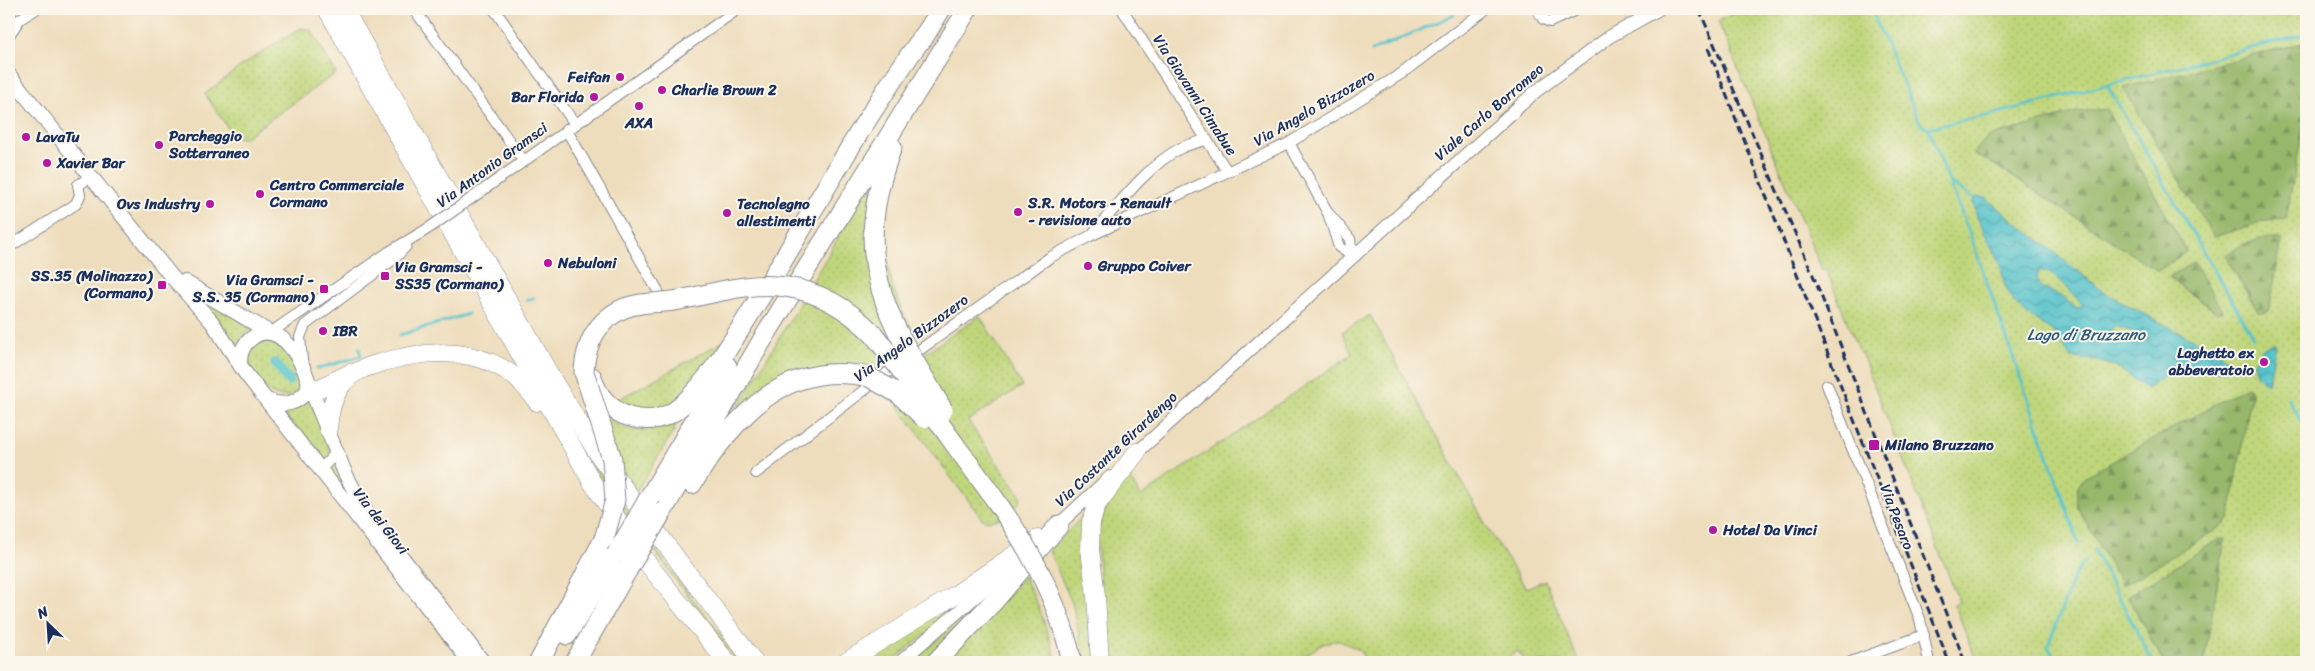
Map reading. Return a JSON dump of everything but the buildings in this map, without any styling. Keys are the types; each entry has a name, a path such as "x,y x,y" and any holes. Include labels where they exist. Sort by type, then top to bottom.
{"highway":[{"path":"327,9 583,466 648,564 727,662"},
{"path":"344,9 540,358 589,439 626,492 754,662"},
{"path":"578,661 626,567 650,496 941,9"},
{"path":"666,516 763,338 968,9"},
{"path":"665,296 612,323 595,345 592,359 595,386 600,397 619,413 630,419 641,420 669,415 691,396 722,357 895,74 928,30"},
{"path":"904,114 877,190 873,228 879,285 888,311 902,340 978,475"},
{"path":"539,662 604,539 615,500 613,466 609,446 584,372 585,357 590,342 603,323 619,311 631,306 665,296 756,285 786,287 825,298 858,319 874,335 1010,520 1042,572 1060,617 1072,662"},
{"path":"310,386 316,389 320,388 362,368 412,354 452,352 491,363 508,372 527,389 560,439 583,466"},
{"path":"328,429 330,412 342,384 362,368"},
{"path":"550,662 666,516 718,443 742,417 762,400 795,382 822,373 834,372 870,378 900,394 978,475"},
{"path":"1100,662 1096,596 1090,550 1091,522 1097,504 1137,452"},
{"path":"846,662 955,595 1059,525"},
{"path":"936,662 994,601 1059,525"},
{"path":"729,630 752,649 762,662"}],"main road":[{"path":"9,75 156,257 218,330 240,365 267,400 275,404 291,403 300,400 310,386 302,362 280,338 190,286 156,257"},
{"path":"240,365 240,356 245,344 256,335 270,333"},
{"name":"Via dei Giovi","path":"310,386 349,481 363,507 435,602 484,662"},
{"name":"Via dei Giovi","path":"267,400 470,662"}],"street":[{"path":"9,36 20,19 36,9"},
{"path":"414,9 523,160"},
{"path":"494,9 571,127 665,296"},
{"name":"Via Antonio Gramsci","path":"302,362 300,337 306,325 394,259 410,242 429,228 738,9"},
{"name":"Via Giovanni Cimabue","path":"1122,9 1227,171"},
{"name":"Via Angelo Bizzozero","path":"756,473 880,378 1049,258 1090,236 1289,142 1401,74 1486,9"},
{"path":"1537,9 1543,19 1550,22 1578,9"},
{"name":"Viale Carlo Borromeo","path":"1352,256 1541,86 1609,37 1659,9"},
{"path":"9,18 20,19"},
{"name":"Via Angelo Bizzozero","path":"1090,236 1142,180 1165,159 1182,147 1207,140"},
{"path":"1289,142 1328,213 1350,239 1352,256"},
{"path":"9,247 76,204 80,195 78,186 92,176"},
{"name":"Via Antonio Gramsci","path":"270,333 389,252 410,242"},
{"name":"Via Costante Girardengo","path":"900,662 1059,525 1352,256"},
{"name":"Via Antonio Gramsci","path":"252,321 270,323 292,319"},
{"name":"Via Pesaro","path":"1827,385 1920,619 1929,662"},
{"path":"320,470 337,452"},
{"path":"435,602 453,632 477,662"},
{"path":"1851,662 1924,635"}],"green space":[{"path":"1744,9 2306,9 2306,662 1977,662 1956,608 1953,605 1959,602 1861,352 1859,352 1826,269 1822,270 1718,21"},
{"path":"301,28 311,30 336,73 244,138 234,137 205,94 245,63"},
{"path":"2306,42 2306,111 2286,219 2264,221 2214,237 2123,88"},
{"path":"2106,109 2187,251 2158,271 1990,162 1974,155 1975,150 1988,137 2076,112"},
{"path":"871,182 873,184 869,225 875,289 889,328 899,346 907,340 887,292 880,259 880,208 885,206 884,233 889,273 902,311 913,331 914,343 872,374 832,371 798,378 766,394 734,417 733,416"},
{"path":"2261,239 2282,239 2269,310 2265,313 2258,312 2225,255 2244,244"},
{"path":"2194,262 2222,311 2217,313 2169,277"},
{"path":"208,304 256,328 250,331 234,348 206,308"},
{"path":"1370,315 1490,532 1526,588 1545,580 1579,662 1526,662 1518,651 1501,662 1367,662 1359,650 1340,641 1332,641 1321,645 1294,662 1106,662 1097,538 1104,512 1117,491 1130,477 1140,497 1352,354 1342,332"},
{"path":"980,316 1022,386 968,421 1021,496 1020,501 1012,511 1000,518 987,521 982,519 891,397 918,358"},
{"path":"520,337 598,470 666,564 742,662 738,662 728,650 600,479"},
{"path":"270,339 291,358 300,374 301,382 298,389 291,396 279,396 271,392 256,377 249,364 247,353 251,348 257,341"},
{"path":"724,341 670,414 608,405"},
{"path":"2246,387 2250,389 2251,395 2229,520 2224,525 2122,586 2078,508 2077,495 2079,484 2085,477"},
{"path":"310,400 344,485 340,487 282,412 299,407"},
{"path":"602,414 621,427 629,429 645,430 675,425 675,429 637,491 618,468"},
{"path":"1094,504 1096,662 1086,662 1072,603 1049,551"},
{"path":"2219,539 2225,539 2204,662 2163,662 2128,596"},
{"path":"1024,576 1040,610 1057,662 944,662"},
{"path":"970,592 930,631 891,662 855,662"},
{"path":"978,605 930,662 912,662"}],"water":[{"name":"Lago di Bruzzano","path":"1977,196 1986,198 2104,292 2222,355 2234,366 2233,368 2217,372 2199,367 2185,367 2172,370 2147,389 2116,366 2092,360 2071,358 2055,333 2024,312 2014,302 2005,286 2001,267 1977,217 1973,201","holes":["2040,270 2058,279 2083,306 2077,308 2056,293 2041,288 2037,278","2116,326 2150,338 2139,341 2129,340 2111,329"]},
{"path":"2273,344 2276,345 2268,384 2257,375 2254,363 2261,349"}],"waterway":[{"path":"1871,9 1921,125 1928,128 1986,116 2306,34"},
{"path":"1372,51 1454,15"},
{"path":"2107,85 2253,337"},
{"path":"1928,128 1971,237 2079,544"},
{"path":"1950,182 1974,198"},
{"path":"527,300 534,298"},
{"path":"400,335 468,314"},
{"path":"317,369 361,356 359,348"},
{"path":"275,363 289,381"},
{"path":"287,380 299,374"},
{"path":"2288,398 2306,430"},
{"path":"2094,550 2153,662"},
{"path":"2056,662 2048,646 2074,576 2085,561"}],"railway":[{"path":"1699,9 1813,275 1965,662"},
{"path":"1708,48 1949,662"}],"place":[{"name":"Feifan","path":"620,77"},
{"name":"Charlie Brown 2","path":"662,90"},
{"name":"Bar Florida","path":"594,97"},
{"name":"AXA","path":"639,106"},
{"name":"LavaTu","path":"26,137"},
{"name":"Parcheggio Sotterraneo","path":"159,145"},
{"name":"Xavier Bar","path":"47,163"},
{"name":"Centro Commerciale Cormano","path":"260,194"},
{"name":"Ovs Industry","path":"210,204"},
{"name":"S.R. Motors - Renault - revisione auto","path":"1018,212"},
{"name":"Tecnolegno allestimenti","path":"727,213"},
{"name":"Nebuloni","path":"548,263"},
{"name":"Gruppo Coiver","path":"1088,266"},
{"name":"Via Gramsci - SS35 (Cormano)","path":"385,276"},
{"name":"SS.35 (Molinazzo) (Cormano)","path":"162,285"},
{"name":"Via Gramsci - S.S. 35 (Cormano)","path":"324,289"},
{"name":"IBR","path":"323,331"},
{"name":"Laghetto ex abbeveratoio","path":"2264,362"},
{"name":"Milano Bruzzano","path":"1874,445"},
{"name":"Hotel Da Vinci","path":"1713,530"}]}
